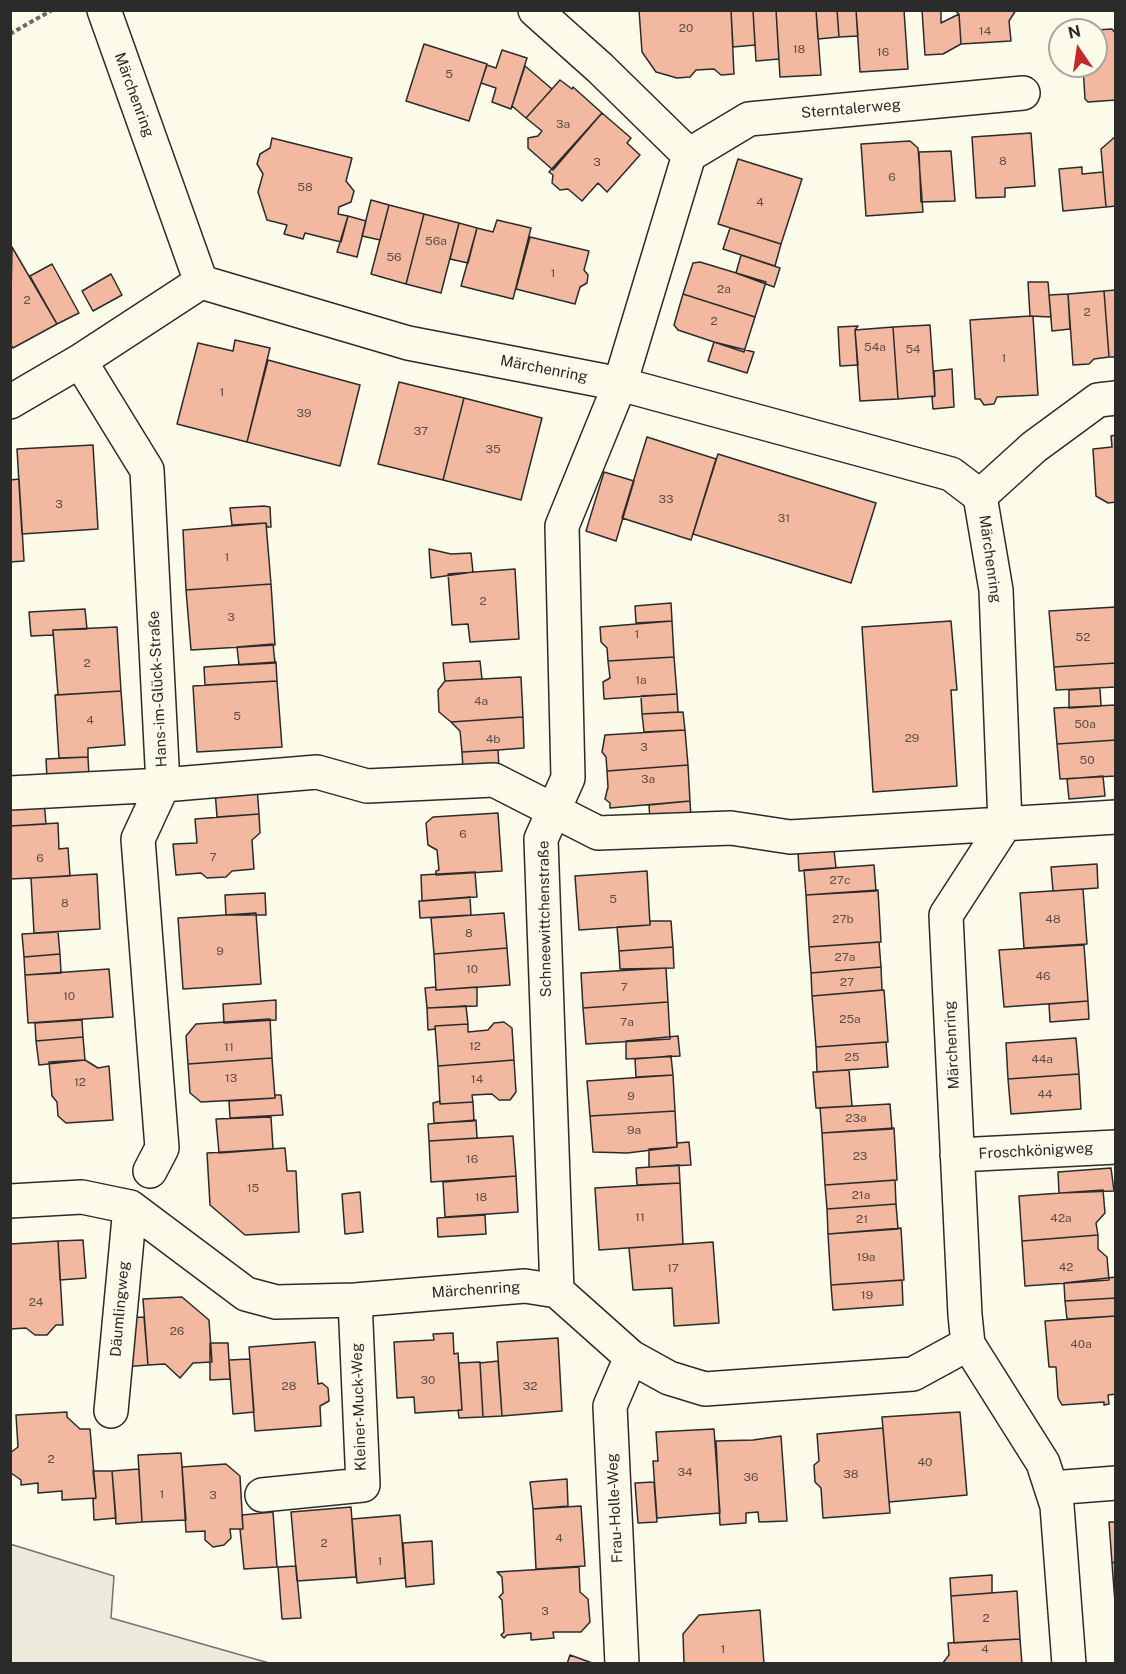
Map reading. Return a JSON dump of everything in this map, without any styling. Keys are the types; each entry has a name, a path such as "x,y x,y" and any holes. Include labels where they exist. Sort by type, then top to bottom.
{"street":[{"name":"Märchenring","path":"104,10 201,282 408,343 620,384 951,474 980,495 996,590 1005,824 946,915 968,1344 1043,1463 1052,1488 1057,1506 1069,1664"},
{"path":"535,10 600,68 689,155 620,384"},
{"name":"Sterntalerweg","path":"689,155 748,119 1023,93"},
{"path":"10,402 80,361 201,282"},
{"name":"Hans-im-Glück-Straße","path":"80,361 147,470 163,785 138,839 162,1148 150,1171"},
{"name":"Schneewittchenstraße","path":"557,1292 541,839 568,778 562,526 620,384"},
{"path":"980,495 1034,447 1098,400 1116,398"},
{"path":"10,793 163,785 266,774 317,772 367,786 494,780 598,833 731,828 790,837 1116,817"},
{"name":"Froschkönigweg","path":"957,1155 1116,1147"},
{"name":"Märchenring","path":"10,1201 82,1197 130,1207 246,1294 276,1302 355,1299 525,1286 557,1292"},
{"name":"Däumlingweg","path":"111,1411 130,1207"},
{"path":"557,1292 632,1357 669,1378 705,1389 913,1374 968,1344"},
{"name":"Kleiner-Muck-Weg","path":"262,1495 363,1485 355,1299"},
{"name":"Frau-Holle-Weg","path":"622,1664 610,1406 632,1357"},
{"path":"1052,1488 1116,1483"}],"path":[{"path":"10,34 52,10"}],"shaded area":[{"path":"10,1544 114,1576 111,1618 269,1663 11,1663"}],"building":[{"path":"639,10 731,10 734,74 721,75 714,69 696,70 690,77 677,78 656,72 642,52"},
{"path":"731,10 753,10 755,45 733,47"},
{"path":"753,10 776,10 779,59 756,61"},
{"path":"776,10 816,10 821,75 780,77"},
{"path":"816,10 837,10 839,37 818,39"},
{"path":"837,10 856,10 858,36 839,37"},
{"path":"856,10 904,10 908,69 860,72"},
{"path":"922,10 941,10 941,23 959,14 961,44 943,54 925,55"},
{"path":"954,10 1016,10 1009,21 1011,41 961,44 959,14"},
{"path":"1108,29 1112,29 1116,34 1116,100 1088,102 1085,99 1084,78 1108,78"},
{"path":"424,44 487,64 469,121 406,101"},
{"path":"502,50 527,58 511,109 492,102 496,88 481,83 487,65 496,68"},
{"path":"525,66 552,89 526,118 512,106"},
{"path":"560,80 572,89 573,87 602,113 553,170 528,148 528,138 538,136 542,131 526,118"},
{"path":"602,113 631,138 627,143 640,155 607,192 598,183 582,201 568,189 560,190 552,183 553,175 549,172"},
{"path":"1031,133 1035,186 1005,188 1005,197 976,198 972,137"},
{"path":"1116,136 1116,206 1106,207 1101,149"},
{"path":"272,138 352,158 346,181 354,191 351,202 339,207 338,214 348,216 341,242 305,233 303,239 284,234 287,225 267,220 258,192 263,174 257,164 260,154 270,148"},
{"path":"910,141 918,148 923,212 866,216 861,144"},
{"path":"951,151 955,201 921,202 919,152"},
{"path":"738,159 802,179 781,244 718,224"},
{"path":"1082,167 1082,174 1103,172 1106,207 1063,211 1059,169"},
{"path":"371,200 389,205 380,240 362,236"},
{"path":"389,205 424,214 406,284 371,274"},
{"path":"424,214 459,223 441,293 406,284"},
{"path":"348,216 366,221 357,257 337,252"},
{"path":"497,220 531,228 513,299 461,286 477,228 493,232"},
{"path":"459,223 477,228 468,263 450,259"},
{"path":"730,228 781,244 775,266 723,249"},
{"path":"530,237 589,251 584,270 588,275 587,283 580,287 575,304 516,289"},
{"path":"12,247 57,324 13,348 10,344"},
{"path":"741,255 780,268 774,287 736,273"},
{"path":"700,262 766,282 755,317 683,294 693,263"},
{"path":"52,264 79,313 57,324 30,276"},
{"path":"111,274 122,295 93,311 82,291"},
{"path":"1028,282 1048,282 1051,317 1030,316"},
{"path":"1116,290 1116,357 1109,357 1104,291"},
{"path":"1104,291 1109,357 1094,359 1089,364 1073,365 1068,294"},
{"path":"683,294 755,317 744,352 678,330 674,325"},
{"path":"1068,294 1070,329 1052,331 1049,295"},
{"path":"1033,316 1038,395 997,397 994,404 984,405 980,399 975,399 970,320"},
{"path":"930,325 935,396 898,399 893,327"},
{"path":"858,326 855,330 858,365 840,366 838,327"},
{"path":"893,327 898,399 860,401 855,330"},
{"path":"235,340 270,348 247,442 177,424 198,343 233,351"},
{"path":"714,342 754,352 747,373 708,361"},
{"path":"268,360 360,385 340,466 247,442"},
{"path":"952,369 954,407 933,409 934,371"},
{"path":"399,382 464,398 443,480 378,464"},
{"path":"464,398 542,418 521,500 443,480"},
{"path":"1116,435 1116,502 1108,503 1096,496 1093,449 1112,447 1111,436"},
{"path":"647,437 716,459 691,540 622,518"},
{"path":"93,445 98,529 22,534 17,449"},
{"path":"718,454 876,503 851,583 693,534"},
{"path":"604,472 634,481 616,541 586,531"},
{"path":"19,479 24,561 10,562 10,480"},
{"path":"270,507 271,527 267,527 266,523 232,525 230,508"},
{"path":"266,523 271,584 186,590 183,530"},
{"path":"429,549 451,554 471,553 473,572 431,578"},
{"path":"515,569 519,639 470,642 468,624 452,625 448,574"},
{"path":"271,584 275,645 191,650 186,590"},
{"path":"671,603 672,621 636,623 635,606"},
{"path":"1116,607 1116,663 1054,667 1049,611"},
{"path":"85,609 87,629 53,630 53,635 31,636 29,612"},
{"path":"672,621 674,657 608,661 607,648 601,642 600,627"},
{"path":"951,621 957,690 951,690 957,786 873,792 862,627"},
{"path":"117,627 121,691 58,695 53,630"},
{"path":"273,644 275,663 239,665 237,647"},
{"path":"674,657 677,694 604,699 603,682 610,678 608,661"},
{"path":"480,661 482,679 445,681 443,663"},
{"path":"276,662 277,681 205,685 204,667"},
{"path":"1116,663 1116,687 1056,690 1054,667"},
{"path":"521,677 523,717 451,722 439,712 438,690 445,681"},
{"path":"277,681 282,747 197,752 193,686"},
{"path":"1100,688 1101,706 1069,708 1069,690"},
{"path":"121,691 125,745 88,748 88,757 59,758 55,695"},
{"path":"677,694 678,712 642,714 641,696"},
{"path":"1116,705 1116,740 1057,744 1054,708"},
{"path":"683,712 685,730 644,732 642,714"},
{"path":"523,717 524,748 498,750 462,752 460,731 451,722"},
{"path":"685,730 688,765 607,771 606,757 602,752 605,735"},
{"path":"1116,740 1116,776 1060,779 1057,744"},
{"path":"498,750 499,768 463,770 462,752"},
{"path":"88,757 89,776 47,778 46,759"},
{"path":"688,765 690,801 610,808 610,803 605,799 608,787 607,771"},
{"path":"1103,776 1105,796 1069,799 1067,779"},
{"path":"257,787 259,814 217,817 215,790"},
{"path":"44,801 46,824 10,826 10,802"},
{"path":"690,801 691,818 650,820 649,805"},
{"path":"498,813 502,871 436,875 436,871 439,870 437,850 428,845 426,823 433,817"},
{"path":"259,814 260,833 252,840 254,869 232,871 226,877 207,878 201,873 176,875 173,844 197,843 195,819"},
{"path":"58,823 59,849 68,848 70,876 11,879 10,826"},
{"path":"834,850 836,868 799,871 798,852"},
{"path":"1097,864 1098,888 1053,891 1051,867"},
{"path":"874,865 876,891 806,895 804,870"},
{"path":"647,871 650,925 579,930 575,876"},
{"path":"475,872 477,897 422,901 421,875"},
{"path":"97,874 100,929 34,933 31,878"},
{"path":"1083,889 1087,944 1024,948 1020,893"},
{"path":"878,890 881,942 809,947 806,895"},
{"path":"265,893 266,915 226,915 225,895"},
{"path":"470,897 471,915 420,918 419,901"},
{"path":"256,913 261,984 183,989 178,918"},
{"path":"504,913 507,948 434,954 431,918"},
{"path":"650,921 671,921 673,947 619,951 617,927 650,925"},
{"path":"58,932 60,954 24,957 22,934"},
{"path":"879,942 881,967 811,973 809,947"},
{"path":"1084,945 1088,1001 1004,1007 999,950"},
{"path":"673,947 674,968 620,969 619,951"},
{"path":"507,948 510,985 436,990 434,954"},
{"path":"60,954 61,973 25,975 24,957"},
{"path":"881,967 882,990 812,996 811,973"},
{"path":"666,968 668,1002 583,1008 581,973"},
{"path":"109,969 113,1017 28,1023 25,975"},
{"path":"436,987 436,990 477,987 477,1006 427,1008 425,988"},
{"path":"884,990 888,1042 816,1047 812,996"},
{"path":"276,1000 276,1020 224,1023 223,1004"},
{"path":"1088,1001 1089,1019 1050,1022 1049,1004"},
{"path":"668,1002 670,1039 586,1044 583,1008"},
{"path":"466,1006 468,1024 435,1026 435,1029 428,1030 427,1008"},
{"path":"270,1019 272,1058 188,1064 186,1036 196,1024"},
{"path":"82,1020 83,1037 36,1041 35,1023"},
{"path":"504,1022 512,1028 514,1060 438,1066 435,1026 468,1024 468,1032 488,1030 494,1023"},
{"path":"678,1036 680,1056 626,1059 626,1041"},
{"path":"83,1037 85,1060 39,1065 36,1041"},
{"path":"1076,1038 1079,1074 1008,1079 1006,1043"},
{"path":"886,1042 888,1067 817,1072 816,1047"},
{"path":"671,1056 673,1075 636,1077 635,1059"},
{"path":"272,1058 275,1098 201,1102 190,1093 188,1064"},
{"path":"85,1060 98,1068 109,1066 113,1120 66,1123 58,1116 57,1102 52,1096 49,1062"},
{"path":"514,1060 516,1092 510,1100 499,1100 492,1094 472,1095 473,1102 440,1104 438,1066"},
{"path":"849,1070 852,1106 816,1108 813,1072"},
{"path":"1079,1074 1081,1109 1011,1114 1008,1079"},
{"path":"673,1075 675,1111 590,1116 587,1081"},
{"path":"275,1095 281,1095 283,1115 230,1118 229,1101 275,1098"},
{"path":"440,1101 440,1104 473,1102 474,1121 434,1123 433,1103"},
{"path":"890,1104 892,1129 822,1133 820,1108"},
{"path":"675,1111 677,1147 627,1153 593,1152 590,1116"},
{"path":"271,1117 273,1149 219,1153 216,1119"},
{"path":"476,1120 477,1138 429,1141 428,1124"},
{"path":"894,1128 897,1180 825,1185 822,1133"},
{"path":"513,1136 516,1176 431,1182 429,1141"},
{"path":"689,1142 691,1165 649,1167 649,1149 677,1147 677,1143"},
{"path":"285,1148 287,1171 296,1171 299,1232 245,1235 210,1205 207,1153"},
{"path":"679,1165 680,1183 637,1185 636,1168"},
{"path":"1111,1168 1114,1191 1059,1193 1058,1172"},
{"path":"516,1176 518,1212 445,1217 443,1182"},
{"path":"895,1180 896,1204 827,1209 825,1185"},
{"path":"680,1183 683,1244 599,1250 595,1188"},
{"path":"1103,1190 1105,1213 1096,1223 1098,1235 1022,1241 1019,1196"},
{"path":"360,1192 363,1232 345,1234 342,1194"},
{"path":"896,1204 898,1229 828,1234 827,1209"},
{"path":"485,1215 486,1234 438,1237 437,1218"},
{"path":"901,1228 904,1280 831,1285 828,1234"},
{"path":"1098,1235 1098,1249 1107,1257 1109,1280 1025,1286 1022,1241"},
{"path":"83,1240 86,1278 60,1280 58,1241"},
{"path":"58,1241 63,1325 56,1325 47,1335 35,1335 26,1328 10,1329 10,1244"},
{"path":"713,1242 719,1323 674,1326 672,1288 633,1290 629,1248"},
{"path":"1116,1277 1116,1298 1065,1301 1064,1283"},
{"path":"902,1280 903,1305 833,1310 831,1285"},
{"path":"182,1297 209,1320 212,1362 193,1363 180,1378 165,1364 148,1365 143,1299"},
{"path":"1116,1298 1116,1316 1067,1319 1065,1301"},
{"path":"1116,1316 1116,1394 1108,1395 1109,1404 1104,1405 1104,1402 1062,1405 1058,1398 1056,1367 1049,1367 1045,1321"},
{"path":"144,1317 148,1365 123,1367 119,1318"},
{"path":"453,1333 454,1354 458,1353 462,1410 415,1413 414,1397 397,1398 394,1342 434,1340 433,1334"},
{"path":"558,1338 562,1411 502,1416 497,1342"},
{"path":"315,1342 318,1384 322,1383 328,1388 329,1401 320,1406 321,1426 255,1431 249,1347"},
{"path":"210,1343 228,1343 230,1379 210,1380"},
{"path":"250,1359 254,1412 233,1414 229,1360"},
{"path":"498,1361 502,1416 483,1417 480,1363"},
{"path":"480,1362 483,1417 459,1418 458,1410 462,1410 459,1363"},
{"path":"67,1412 67,1417 80,1429 90,1429 96,1498 62,1500 62,1491 38,1493 38,1483 21,1485 21,1480 11,1473 10,1453 18,1447 16,1415"},
{"path":"960,1412 967,1495 889,1502 882,1417"},
{"path":"883,1428 890,1513 823,1518 821,1488 815,1482 814,1465 819,1461 817,1434"},
{"path":"714,1429 720,1513 657,1518 653,1461 658,1461 656,1432"},
{"path":"781,1436 787,1521 759,1522 758,1512 746,1513 746,1523 720,1525 716,1441 753,1440"},
{"path":"181,1453 186,1520 142,1522 138,1455"},
{"path":"226,1464 240,1476 243,1529 230,1529 231,1538 224,1545 213,1547 205,1540 205,1531 186,1532 182,1467"},
{"path":"139,1469 142,1522 116,1524 112,1471"},
{"path":"93,1471 112,1471 116,1518 94,1520 93,1499 96,1498"},
{"path":"567,1479 568,1506 533,1509 530,1482"},
{"path":"654,1482 657,1522 638,1523 635,1483"},
{"path":"581,1506 585,1566 536,1569 533,1509"},
{"path":"351,1507 356,1577 297,1581 291,1512"},
{"path":"273,1512 277,1567 244,1569 240,1529 243,1529 242,1515"},
{"path":"400,1515 405,1578 357,1583 352,1519"},
{"path":"1109,1522 1116,1522 1116,1562 1112,1563"},
{"path":"432,1541 434,1584 406,1587 403,1543"},
{"path":"1116,1562 1116,1603 1115,1603 1112,1563"},
{"path":"296,1566 301,1618 282,1619 278,1567"},
{"path":"579,1567 580,1592 588,1599 590,1622 581,1632 553,1632 554,1638 531,1640 531,1633 507,1635 504,1638 501,1635 504,1632 502,1600 499,1597 503,1593 502,1577 497,1572"},
{"path":"992,1575 992,1593 951,1596 950,1578"},
{"path":"1017,1591 1020,1639 954,1643 951,1596"},
{"path":"760,1610 764,1664 684,1664 683,1634 699,1615"},
{"path":"1020,1639 1022,1664 942,1664 949,1655 948,1643"},
{"path":"570,1655 595,1664 567,1664"}]}
